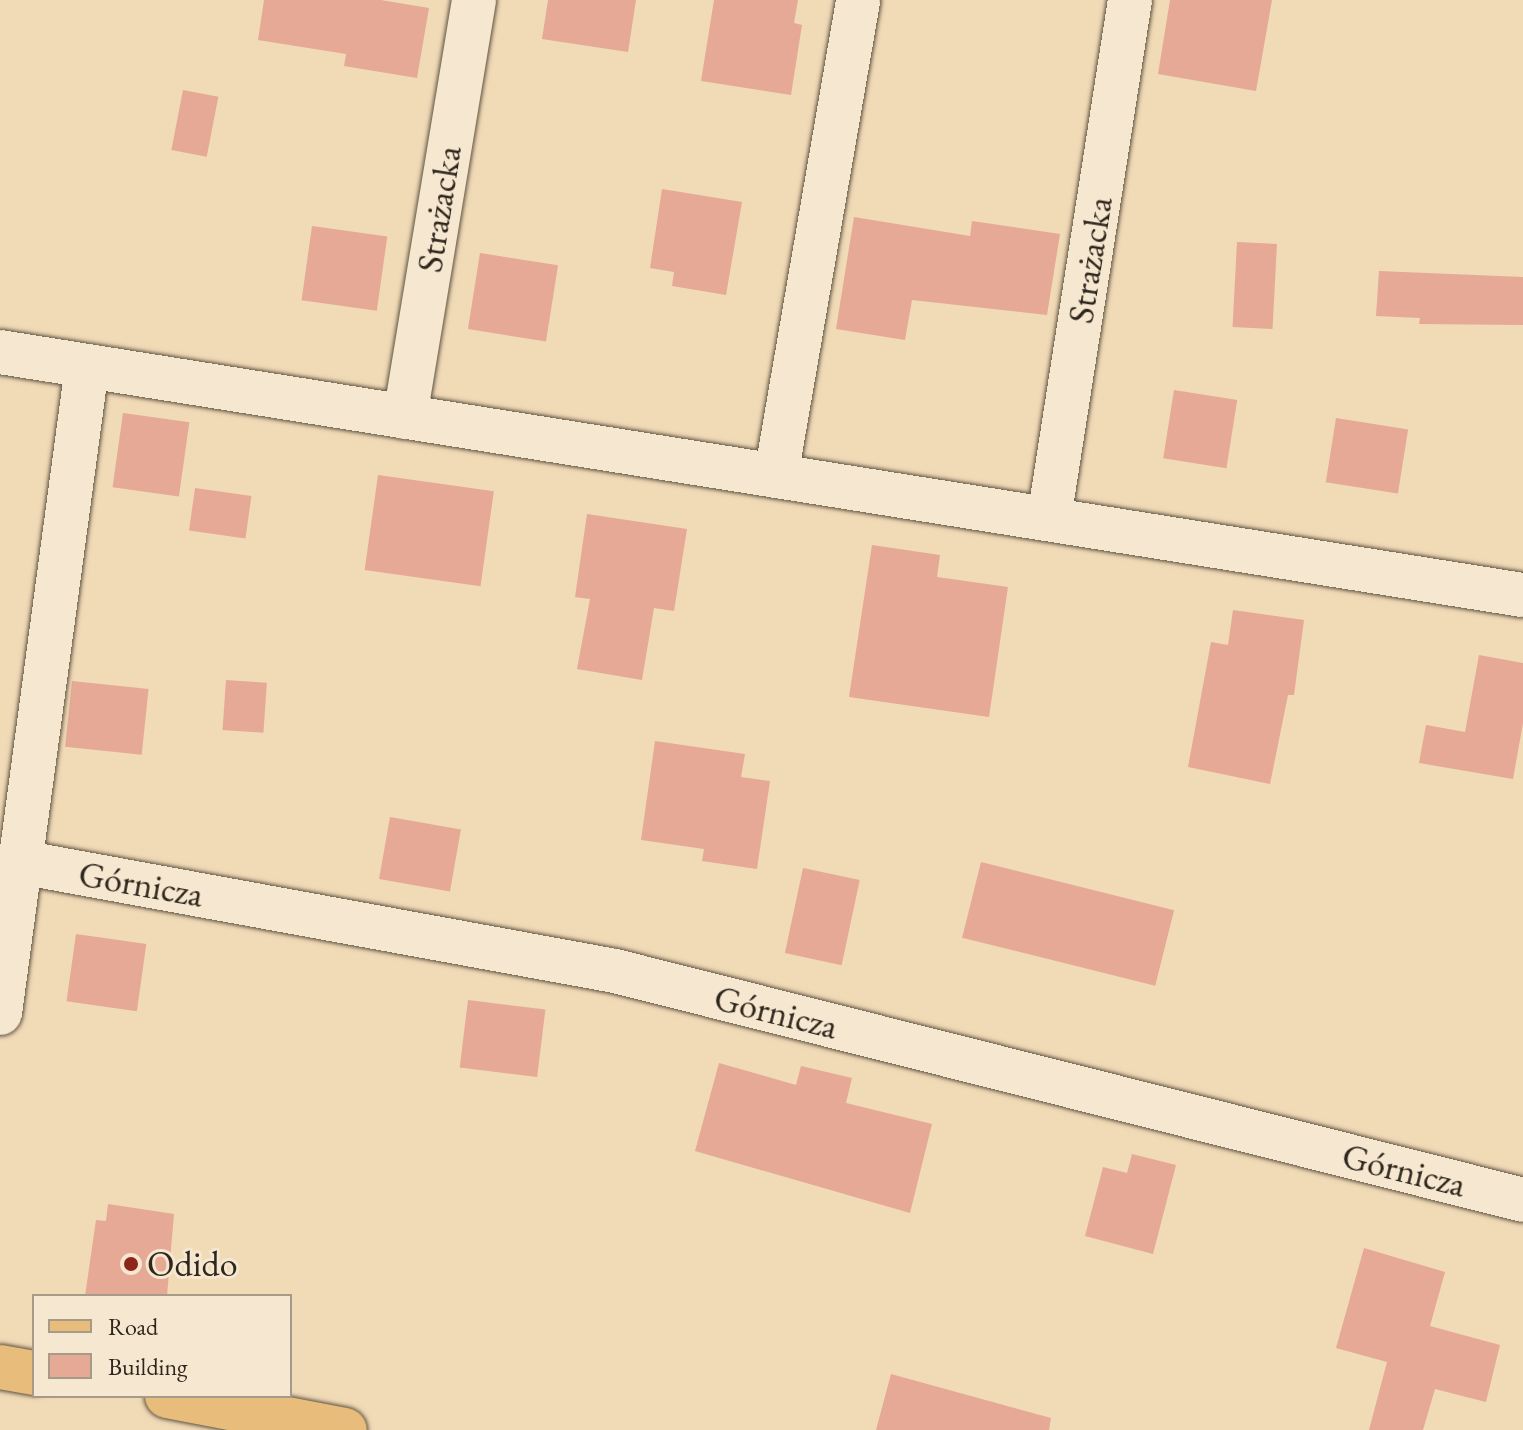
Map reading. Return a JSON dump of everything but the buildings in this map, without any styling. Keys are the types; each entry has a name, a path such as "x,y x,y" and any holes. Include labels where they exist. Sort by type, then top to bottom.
{"main road":[{"path":"0,1367 32,1373"},
{"path":"177,1398 345,1430"}],"street":[{"name":"Strażacka","path":"405,417 474,0"},
{"path":"776,476 858,0"},
{"name":"Strażacka","path":"1049,519 1130,0"},
{"path":"0,352 1523,595"},
{"path":"0,1013 87,367"},
{"name":"Górnicza","path":"20,862 615,971 1523,1200"}],"place":[{"name":"Odido","path":"131,1264"}]}
